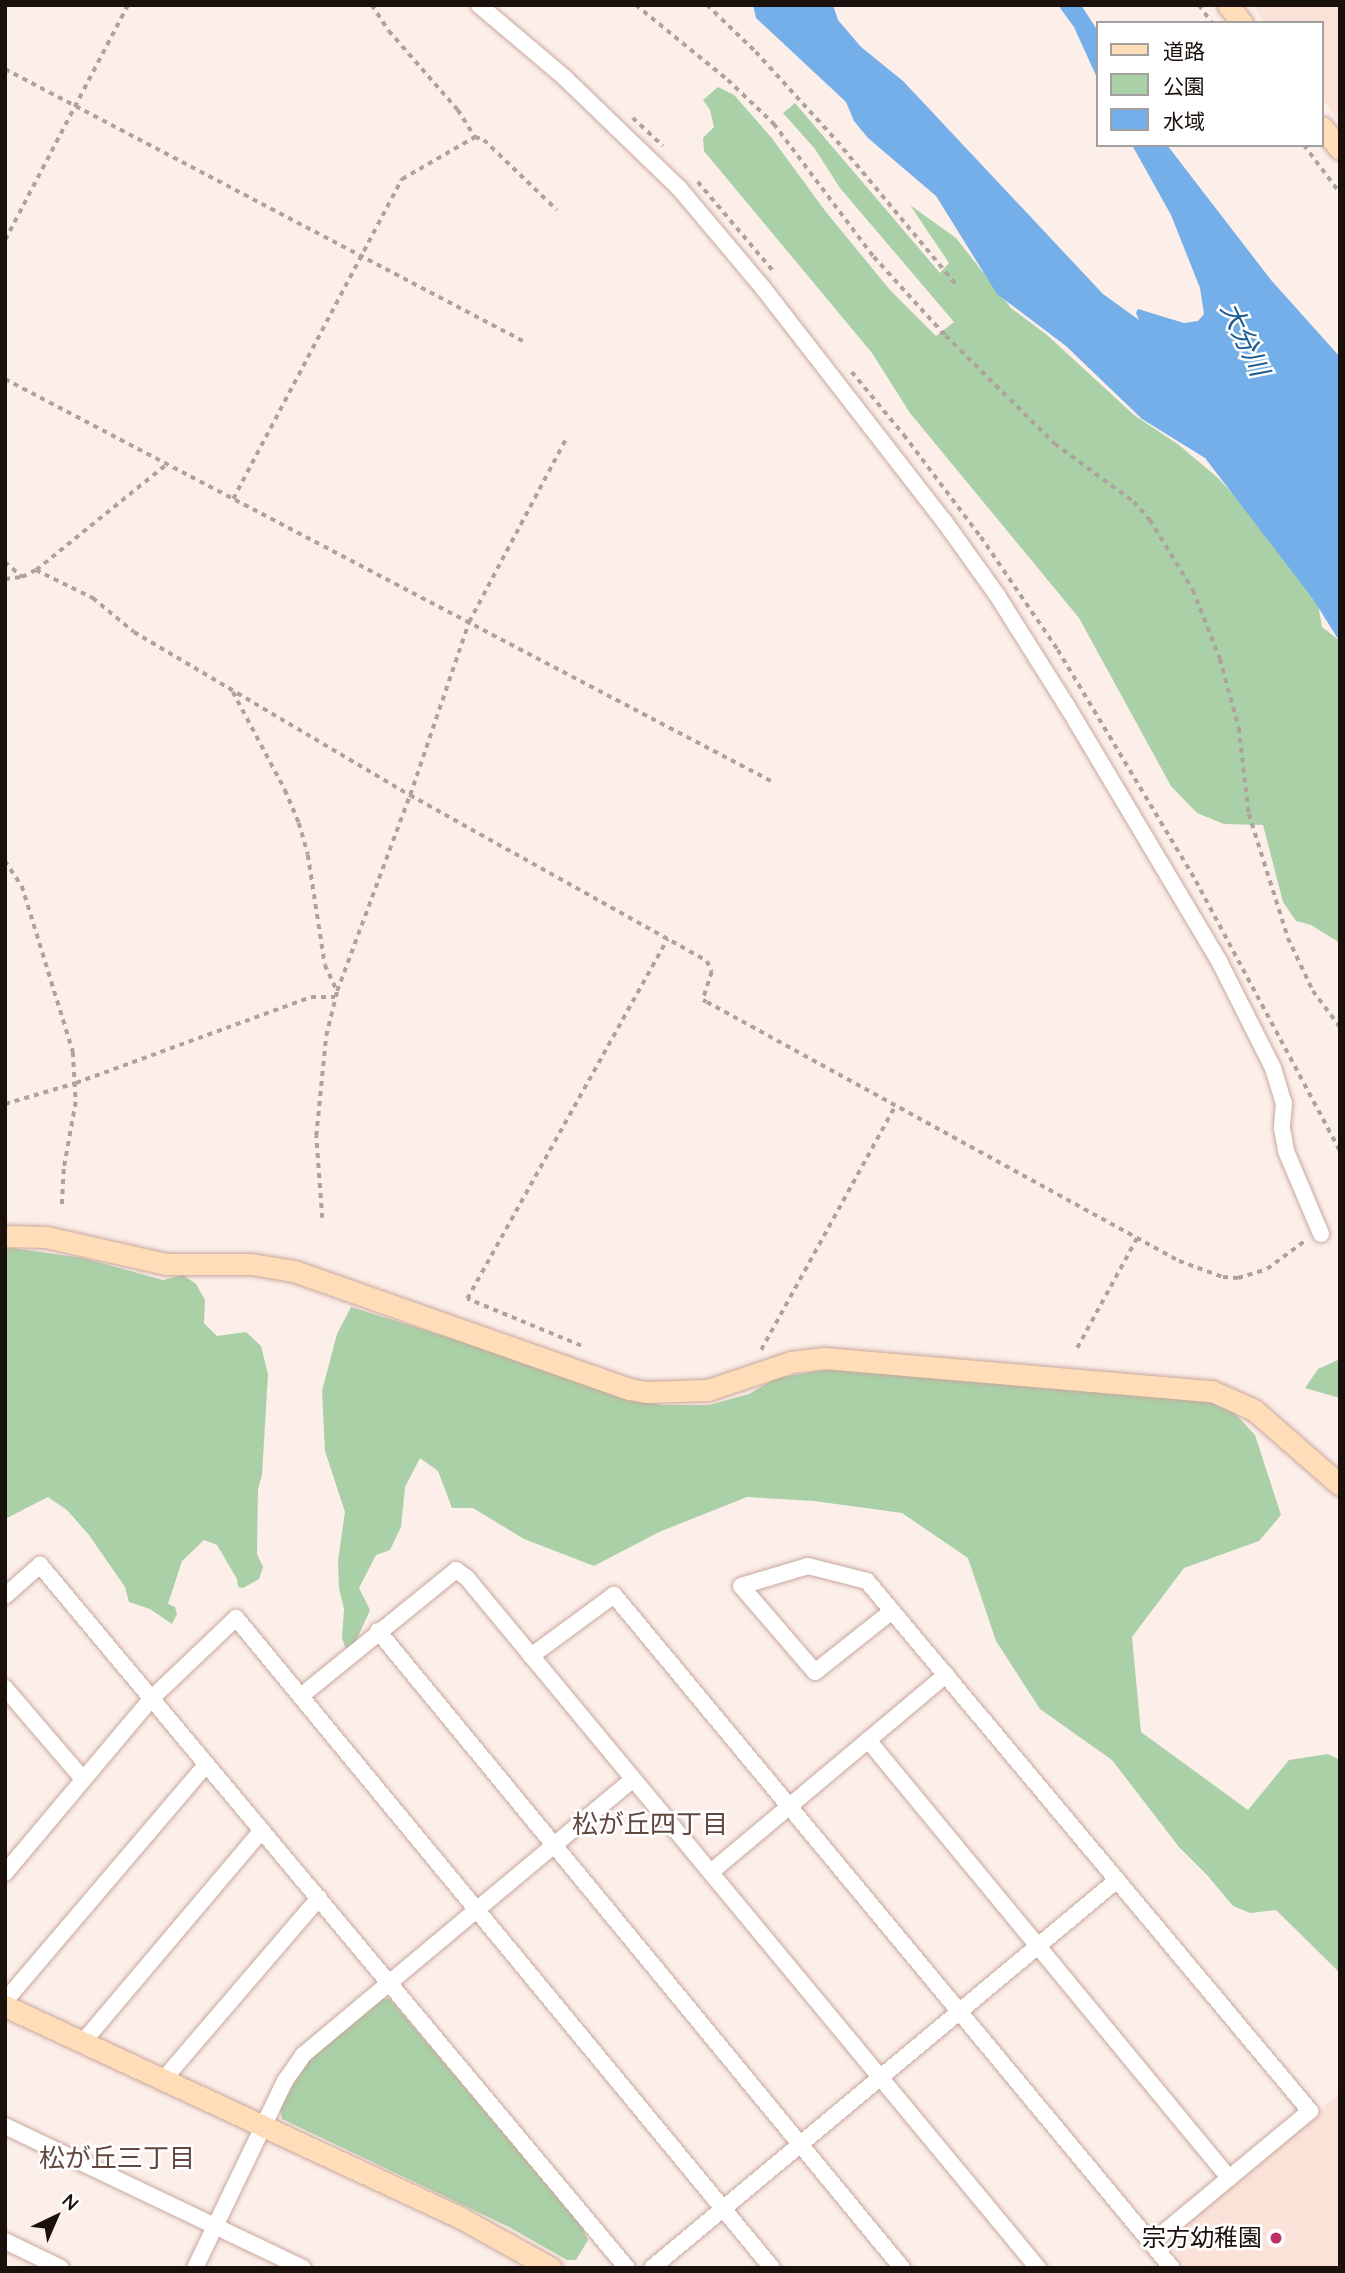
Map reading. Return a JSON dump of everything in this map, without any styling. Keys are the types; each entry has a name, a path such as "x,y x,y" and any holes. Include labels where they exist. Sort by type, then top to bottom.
{"street":[{"path":"479,5 575,87 679,188 764,288 944,521 997,595 1067,706 1220,963 1273,1068 1284,1103 1282,1128 1286,1151 1321,1234"},
{"path":"1228,5 1240,21"},
{"path":"1324,129 1340,149"},
{"path":"5,1236 46,1237 166,1264 251,1264 285,1269 335,1283 630,1389 646,1392 708,1390 782,1365 824,1358 1212,1391 1242,1402 1265,1418 1340,1485"},
{"path":"5,1596 40,1565 627,2268"},
{"path":"892,1611 814,1672 741,1586 808,1566 867,1581 1310,2111 1152,2243"},
{"path":"301,1696 456,1570 467,1578 1038,2268"},
{"path":"531,1656 614,1595 1172,2268"},
{"path":"7,1866 152,1698 236,1618 772,2268"},
{"path":"378,1631 902,2268"},
{"path":"711,1872 946,1675"},
{"path":"5,1688 83,1779"},
{"path":"868,1740 1229,2178"},
{"path":"207,1764 5,2003 163,2080 458,2217 551,2268"},
{"path":"195,2268 262,2126 285,2081 303,2055 633,1779"},
{"path":"83,2042 262,1830"},
{"path":"652,2268 1117,1880"},
{"path":"163,2080 319,1898"},
{"path":"5,2126 303,2268"},
{"path":"5,2241 28,2261 61,2268"}],"path":[{"path":"5,240 128,5"},
{"path":"372,5 388,31 458,110 475,137 500,155 557,210"},
{"path":"636,5 728,80 774,124 874,257 946,336 1055,444 1134,502 1150,520 1193,590 1220,659 1239,728 1250,814 1287,938 1313,991 1340,1027"},
{"path":"707,5 756,52 837,141 955,283"},
{"path":"1199,5 1211,21"},
{"path":"5,69 523,341"},
{"path":"233,499 402,179 475,137"},
{"path":"1306,147 1340,193"},
{"path":"5,379 771,781"},
{"path":"322,1218 316,1136 326,1036 337,990 410,795 469,622 567,437"},
{"path":"5,579 22,577 36,570 167,464"},
{"path":"5,562 22,577"},
{"path":"36,570 93,598 134,632 410,795 710,964 712,972 703,1000 1203,1272 1238,1278 1267,1269 1299,1244 1321,1234"},
{"path":"231,689 285,790 299,823 308,855 325,965 337,990"},
{"path":"5,861 22,886 61,1009 76,1083 64,1169 62,1208"},
{"path":"581,1346 467,1299 667,939"},
{"path":"5,1104 76,1083 312,997 335,997"},
{"path":"761,1350 895,1106"},
{"path":"1077,1348 1138,1238"}],"shaded area":[{"path":"1252,5 1340,5 1340,122 1324,102 1324,21 1264,21"},
{"path":"1340,2093 1340,2268 1185,2268 1167,2238"}],"green space":[{"path":"718,87 734,95 771,137 826,212 890,290 936,336 954,322 840,188 815,149 783,113 795,103 940,273 949,263 910,205 956,238 1011,308 1047,335 1134,415 1179,445 1218,478 1249,512 1317,599 1322,627 1340,641 1340,943 1311,925 1296,921 1283,902 1263,825 1224,824 1197,813 1171,786 1079,618 910,413 872,353 704,151 703,138 714,127 710,110 703,100"},
{"path":"5,1247 83,1258 163,1280 183,1275 196,1284 205,1300 204,1323 217,1336 246,1332 261,1346 268,1374 262,1475 258,1489 257,1554 263,1567 259,1579 243,1588 238,1587 237,1579 217,1545 204,1540 182,1561 168,1604 175,1607 177,1614 172,1624 150,1609 129,1602 125,1587 89,1535 67,1510 48,1497 5,1519"},
{"path":"351,1307 520,1360 620,1396 661,1405 709,1405 749,1394 776,1378 831,1369 1147,1389 1228,1406 1255,1435 1281,1515 1259,1541 1184,1568 1132,1637 1141,1732 1248,1810 1289,1760 1328,1754 1340,1760 1340,1973 1276,1910 1250,1913 1233,1906 1179,1847 1112,1760 1040,1709 996,1641 968,1558 902,1513 814,1501 747,1497 659,1532 594,1566 524,1539 473,1508 452,1508 438,1471 420,1458 405,1487 401,1527 390,1550 376,1555 359,1588 370,1610 356,1641 346,1649 342,1638 344,1609 339,1588 338,1560 345,1512 325,1451 322,1391 337,1334"},
{"path":"1340,1359 1340,1398 1305,1388 1318,1369"},
{"path":"382,1999 390,1999 582,2226 588,2240 576,2260 567,2260 509,2227 282,2119 280,2109 300,2071 313,2055"}],"water":[{"name":"大分川","path":"753,5 833,5 838,20 861,47 903,81 1103,294 1139,320 1136,313 1138,309 1184,323 1198,321 1204,314 1200,288 1171,215 1133,147 1169,147 1271,280 1340,357 1340,642 1313,599 1205,458 1142,419 1066,346 997,294 936,196 868,138 854,121 846,102 756,18"},
{"path":"1058,5 1081,5 1096,28 1096,76 1074,27"}],"place":[{"name":"宗方幼稚園","path":"1276,2238"}],"district":[{"name":"松が丘四丁目","path":"650,1824"},
{"name":"松が丘三丁目","path":"117,2158"}]}
